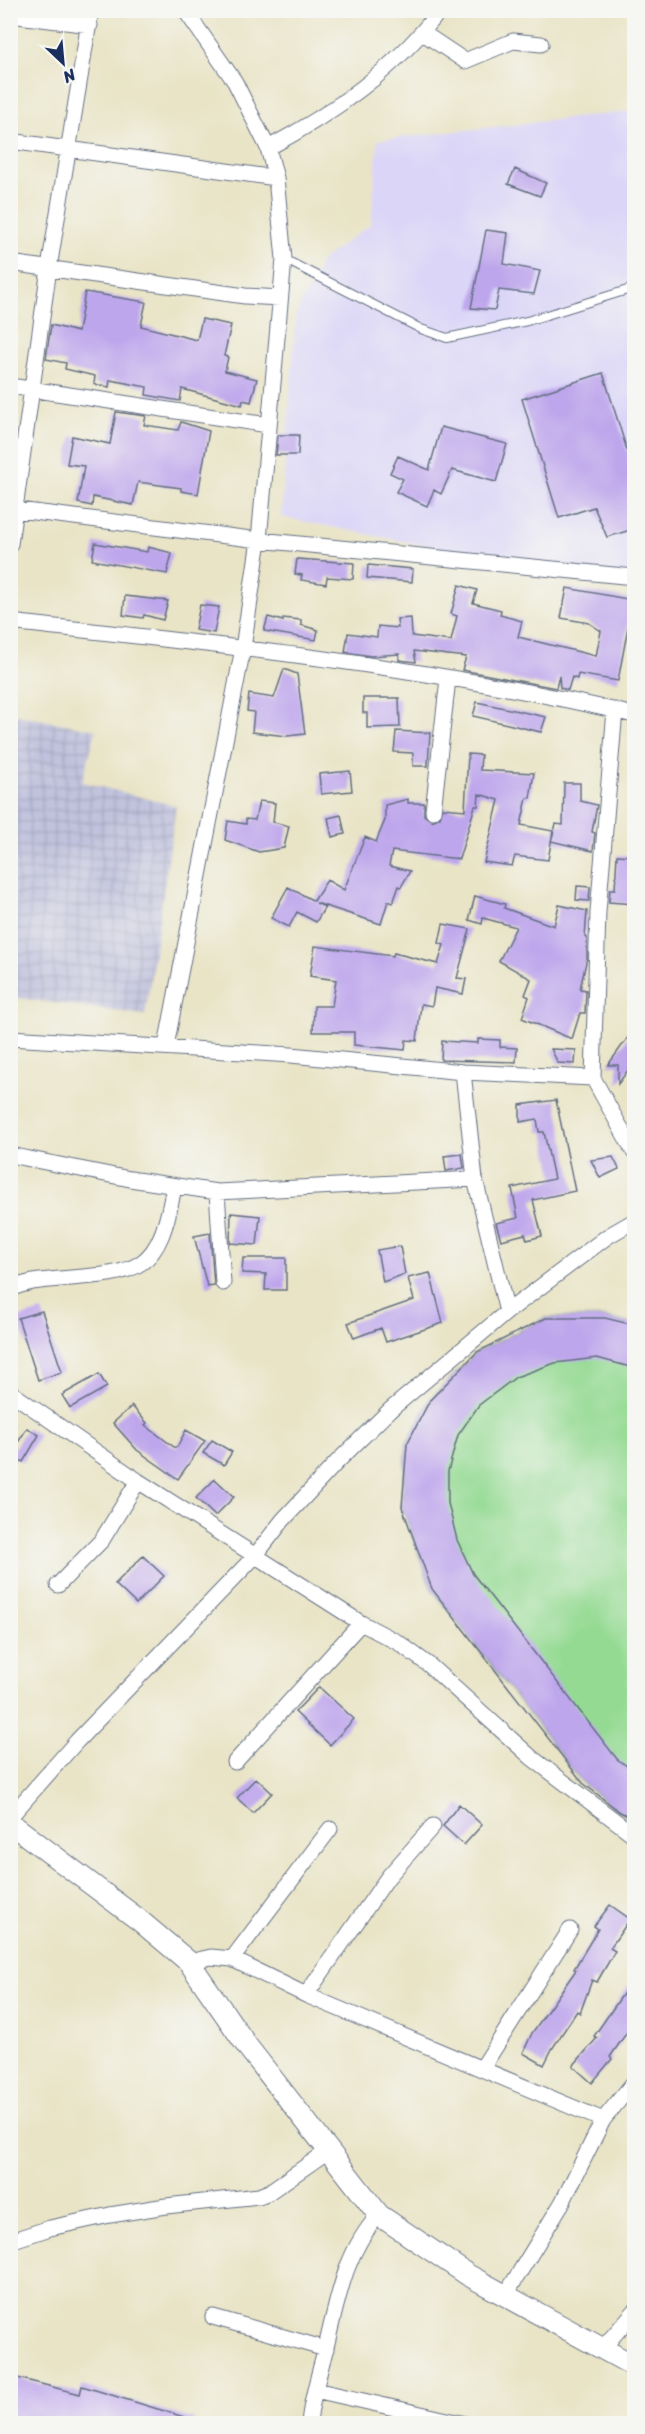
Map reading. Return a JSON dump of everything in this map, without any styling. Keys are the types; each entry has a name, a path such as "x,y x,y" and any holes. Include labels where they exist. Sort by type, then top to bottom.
{"street":[{"path":"268,148 339,107 423,33 440,10"},
{"path":"166,1046 243,648 259,540 285,259 276,178 268,148 235,82 191,12"},
{"path":"10,15 91,18 71,149 49,268 34,389 13,509 10,544"},
{"path":"423,33 465,61 513,41 541,44"},
{"path":"10,141 276,178"},
{"path":"10,262 245,296 280,298"},
{"path":"10,386 268,425"},
{"path":"13,509 259,540 634,578"},
{"path":"10,622 243,648 448,679 634,715"},
{"path":"433,811 448,679"},
{"path":"615,710 598,912 593,1078 634,1150"},
{"path":"10,1038 291,1055 463,1072 593,1078"},
{"path":"463,1072 475,1179 507,1312"},
{"path":"10,1155 217,1192 475,1179"},
{"path":"10,1289 33,1281 99,1276 137,1266 150,1258 170,1212 174,1186"},
{"path":"217,1192 223,1283"},
{"path":"10,1817 132,1682 255,1556 283,1520 390,1410 507,1312 608,1236 634,1221"},
{"path":"10,1392 138,1481 361,1623 399,1643 429,1665 532,1758 634,1835"},
{"path":"58,1585 102,1540 138,1481"},
{"path":"235,1762 361,1623"},
{"path":"10,1823 139,1920 189,1962 247,2046 379,2215 439,2257 504,2296 634,2366"},
{"path":"306,1995 388,1877 433,1826"},
{"path":"232,1959 330,1829"},
{"path":"482,2068 570,1930"},
{"path":"189,1962 211,1957 232,1959 306,1995 603,2120"},
{"path":"504,2296 562,2203 603,2120 634,2082"},
{"path":"10,2241 50,2228 110,2215 166,2206 245,2200 269,2192 328,2151"},
{"path":"309,2424 315,2390 349,2263 367,2228 379,2215"},
{"path":"602,2349 634,2312"},
{"path":"213,2317 326,2349"},
{"path":"315,2390 465,2424"}],"lane":[{"path":"285,259 421,330 447,338 527,321 634,288"}],"shaded area":[{"path":"634,111 634,587 281,517 296,314 322,260 371,224 378,140"},
{"path":"11,714 96,730 82,782 176,806 145,1015 11,997"}],"green space":[{"path":"546,1318 605,1318 634,1325 634,1819 618,1811 583,1783 432,1589 402,1507 407,1444 430,1400 477,1352"}],"building":[{"path":"515,169 546,183 540,196 508,184"},
{"path":"486,230 508,233 504,264 540,271 534,294 499,290 495,310 471,308"},
{"path":"85,292 146,302 141,326 197,340 202,319 231,325 224,356 228,357 225,371 257,379 251,402 243,400 242,405 182,389 180,401 146,395 147,387 110,380 109,387 94,384 95,376 65,369 66,363 46,359 51,325 78,332"},
{"path":"603,373 634,473 634,529 607,537 594,507 559,518 522,399"},
{"path":"116,412 146,416 144,425 178,430 181,422 209,431 198,494 181,491 181,488 138,482 133,505 93,497 92,506 78,503 84,466 67,464 72,436 110,444"},
{"path":"441,427 507,444 496,482 452,470 441,494 434,490 427,506 396,492 403,479 390,473 398,456 429,470"},
{"path":"278,435 299,435 298,455 276,455"},
{"path":"95,543 147,552 148,547 172,553 167,574 92,560"},
{"path":"297,559 354,563 353,579 327,577 326,584 301,580 302,575 295,574"},
{"path":"368,565 413,569 412,582 367,578"},
{"path":"459,585 477,590 473,603 501,610 500,615 522,621 518,637 596,656 601,631 589,623 561,618 567,588 633,600 618,681 578,674 577,679 572,677 568,690 560,688 559,676 556,688 462,670 466,657 414,651 416,662 399,660 399,654 371,656 345,652 348,633 377,637 378,626 398,628 397,619 411,618 412,636 451,641 457,616 451,614"},
{"path":"125,596 168,601 163,620 144,615 143,618 123,615"},
{"path":"200,605 219,607 214,633 195,630"},
{"path":"268,617 283,621 283,618 301,620 301,625 318,630 316,640 264,631"},
{"path":"284,669 297,674 305,734 287,736 252,732 254,712 247,711 249,694 274,698"},
{"path":"363,698 399,698 400,727 367,728 367,713 363,713"},
{"path":"477,702 546,717 541,732 473,716"},
{"path":"396,731 430,733 428,766 413,766 413,753 394,752"},
{"path":"468,754 481,755 480,770 534,773 530,798 527,798 521,825 553,831 548,860 515,856 512,866 484,862 499,800 479,794 478,806 475,806 459,859 392,851 389,866 410,871 401,887 399,886 393,903 388,901 381,924 316,903 325,907 316,922 297,912 289,927 271,918 288,887 314,901 327,880 344,890 365,837 376,842 385,820 385,805 408,799 408,803 424,803 424,815 432,821 440,817 443,808 465,810"},
{"path":"350,771 352,791 321,794 319,774"},
{"path":"564,783 580,783 580,801 597,805 592,832 595,833 593,851 551,841 556,824 563,825"},
{"path":"259,801 275,803 273,822 289,826 284,848 259,852 225,840 228,821 246,824 246,819 255,820"},
{"path":"341,815 345,834 332,837 328,818"},
{"path":"617,855 634,856 634,904 609,902 610,889 615,889"},
{"path":"577,886 590,887 589,901 576,900"},
{"path":"475,896 505,904 504,908 554,926 559,905 587,911 585,937 587,938 587,958 580,989 586,990 585,1013 580,1013 572,1039 522,1018 529,997 525,995 531,979 499,961 516,927 483,918 482,924 469,920"},
{"path":"443,924 470,929 457,978 466,979 463,994 435,988 432,1006 421,1004 417,1041 406,1040 405,1050 354,1045 354,1032 313,1032 314,1006 332,1006 336,980 310,976 315,946 393,956 394,953 438,964 444,945 439,943"},
{"path":"634,1029 634,1062 618,1084 618,1065 608,1065"},
{"path":"478,1039 500,1040 500,1047 517,1048 516,1062 441,1060 442,1041 478,1043"},
{"path":"551,1049 576,1050 575,1064 558,1063"},
{"path":"556,1100 575,1191 533,1200 542,1236 527,1240 525,1234 501,1240 496,1223 518,1218 512,1188 554,1179 544,1132 539,1132 537,1119 520,1122 520,1105"},
{"path":"462,1154 464,1168 446,1171 444,1156"},
{"path":"613,1157 619,1169 600,1178 591,1160"},
{"path":"231,1213 260,1216 257,1245 230,1243"},
{"path":"210,1233 214,1285 207,1286 194,1236"},
{"path":"400,1246 405,1274 383,1282 377,1250"},
{"path":"243,1258 286,1258 286,1290 265,1290 266,1274 242,1273"},
{"path":"430,1273 443,1323 386,1342 381,1328 354,1338 348,1323 414,1300 408,1278"},
{"path":"42,1311 62,1372 38,1380 18,1318"},
{"path":"546,1318 605,1318 634,1325 634,1368 597,1358 555,1363 516,1377 479,1405 458,1435 448,1471 448,1503 457,1540 473,1574 617,1759 634,1771 634,1819 620,1812 583,1783 432,1589 402,1507 407,1444 430,1400 477,1352"},
{"path":"99,1374 107,1387 70,1408 62,1395"},
{"path":"132,1406 147,1423 145,1425 174,1447 177,1447 186,1430 205,1441 178,1479 137,1450 113,1423"},
{"path":"27,1428 39,1435 23,1462 10,1455"},
{"path":"212,1440 232,1452 224,1465 203,1453"},
{"path":"215,1479 234,1497 215,1516 196,1498"},
{"path":"143,1556 164,1576 136,1604 115,1584"},
{"path":"319,1687 354,1719 330,1745 295,1712"},
{"path":"256,1778 272,1793 253,1813 237,1798"},
{"path":"459,1804 482,1825 464,1845 443,1826"},
{"path":"610,1905 630,1919 610,1948 615,1951 597,1982 592,1980 580,2013 577,2011 544,2065 523,2053 532,2033 576,1970 574,1969 598,1929 594,1926"},
{"path":"634,1978 634,2022 610,2057 612,2059 592,2083 573,2066 597,2038 594,2036"},
{"path":"10,2376 80,2394 82,2386 194,2420 193,2424 10,2424"}]}
